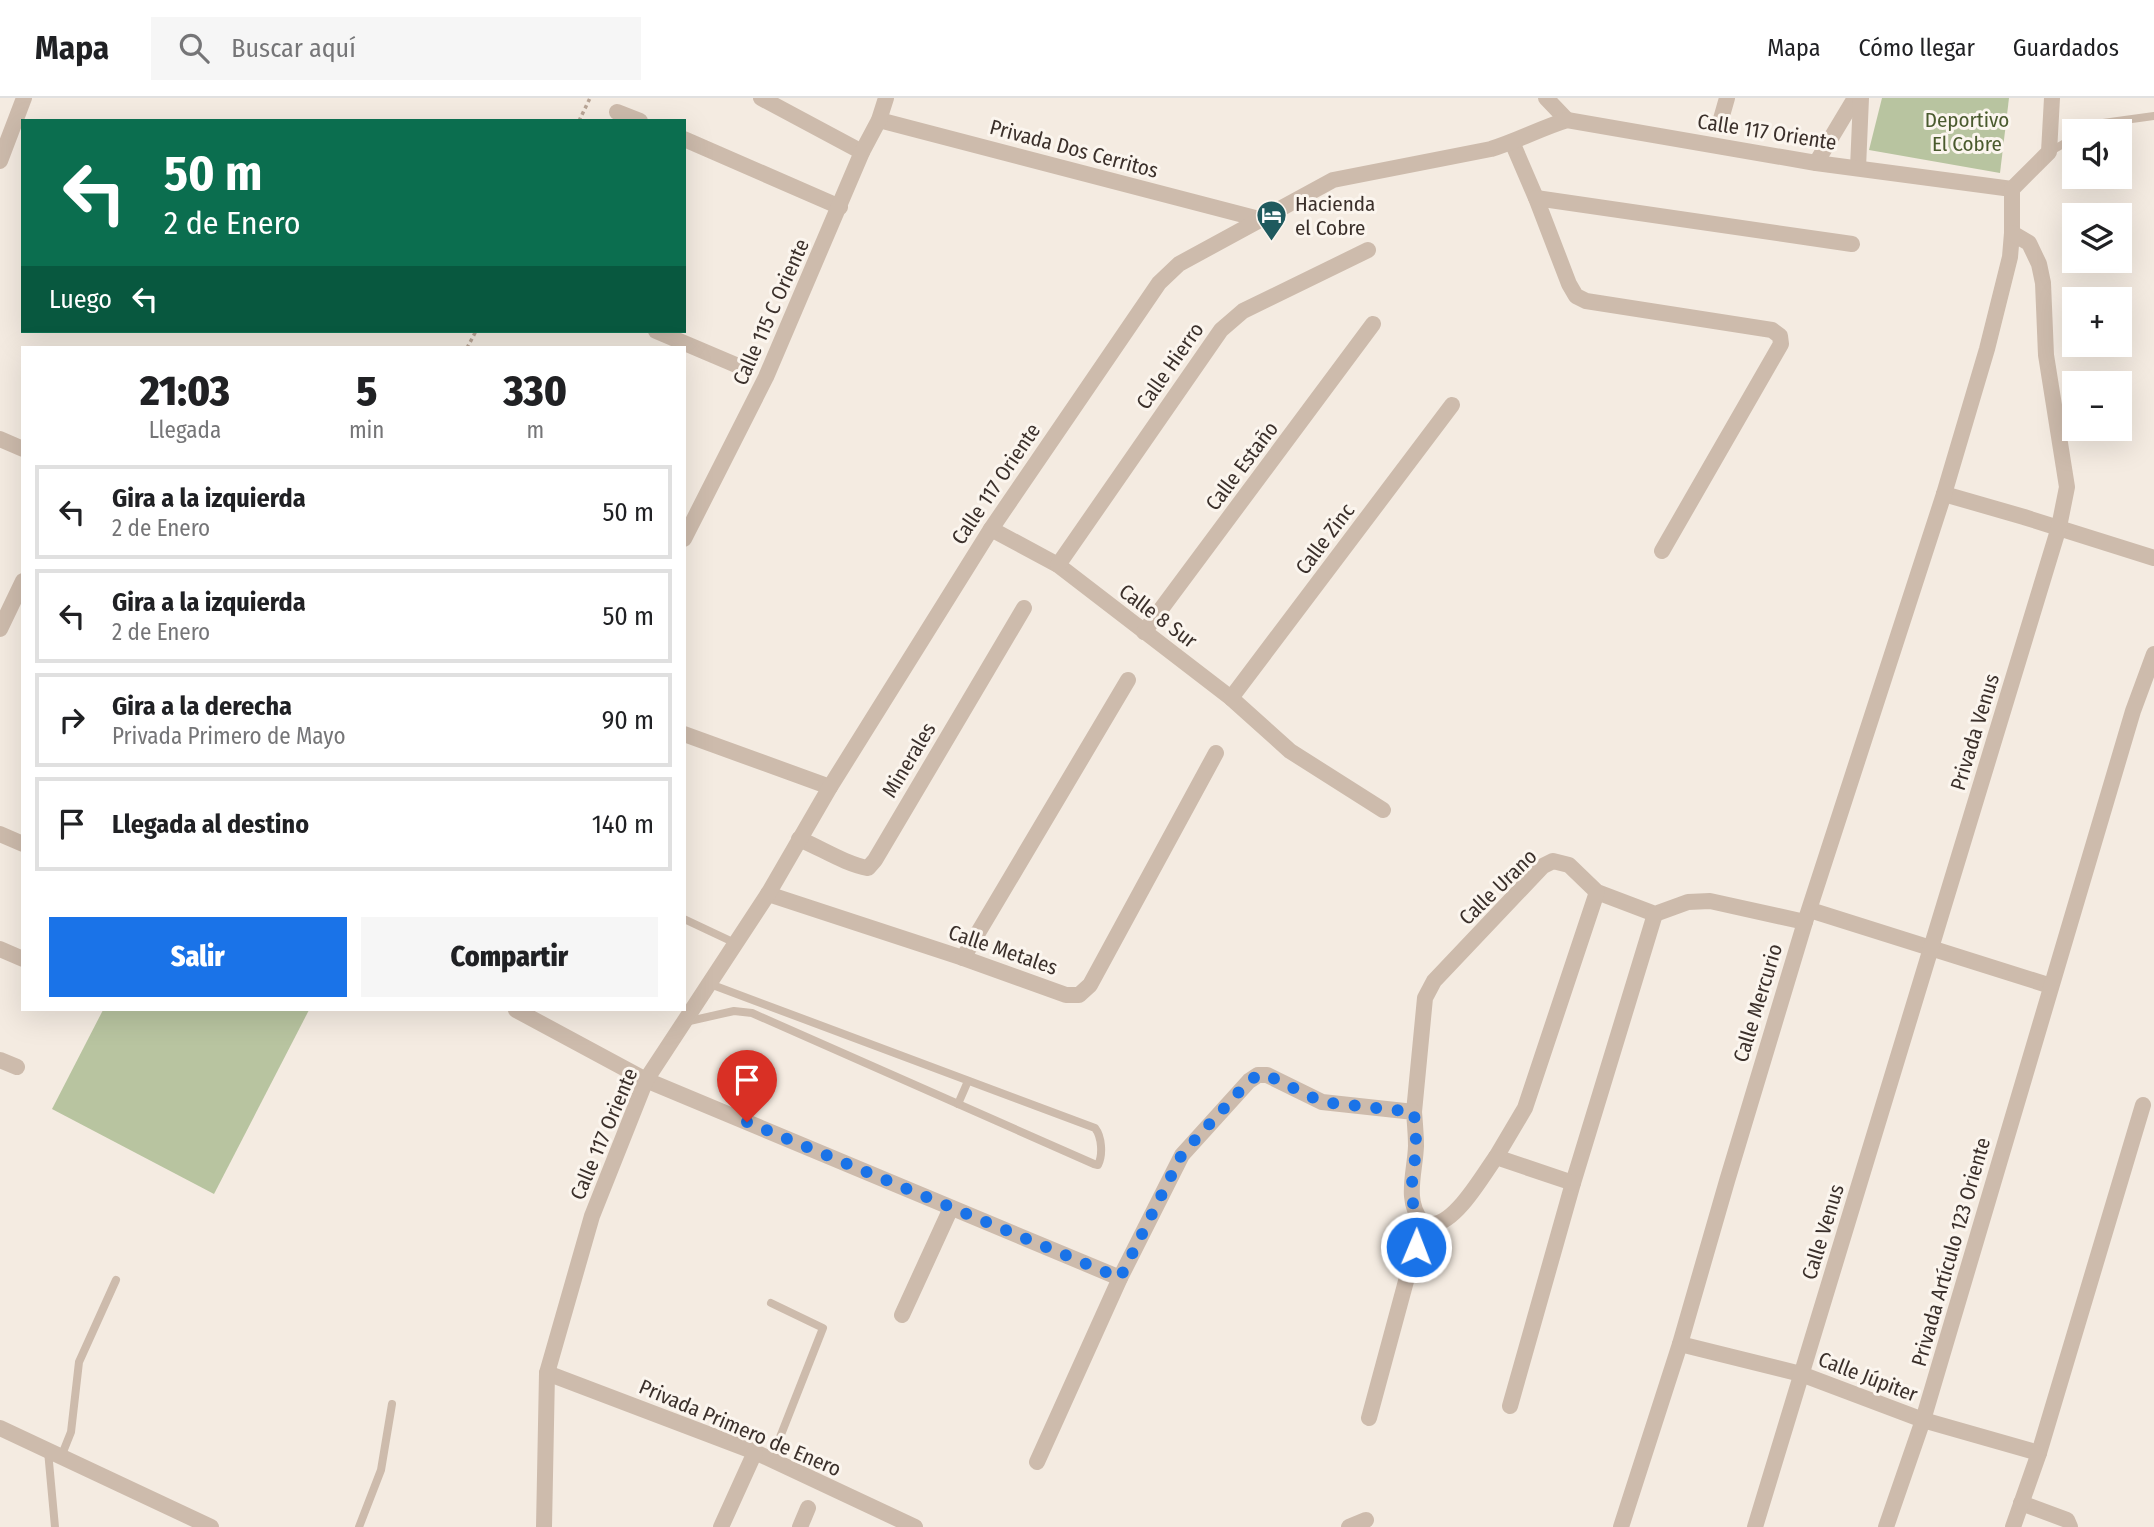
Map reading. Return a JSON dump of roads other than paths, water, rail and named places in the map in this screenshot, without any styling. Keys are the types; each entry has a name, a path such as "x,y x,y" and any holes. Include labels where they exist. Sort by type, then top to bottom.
{"street":[{"path":"0,161 24,98"},
{"path":"761,98 862,152"},
{"name":"Calle 115 C Oriente","path":"686,536 766,377 862,152 879,120 886,98"},
{"path":"1546,98 1567,120"},
{"path":"1721,119 1727,98"},
{"path":"1816,163 1855,98"},
{"path":"1857,168 1861,98"},
{"path":"2012,189 2049,152 2052,98"},
{"path":"617,112 635,119"},
{"name":"Privada Dos Cerritos","path":"879,120 1259,219"},
{"name":"Calle 117 Oriente","path":"544,1527 547,1373 592,1216 646,1080 768,894 830,787 990,529 1158,283 1179,264 1333,180 1491,149 1567,120 1816,163 2012,189"},
{"path":"686,140 840,207"},
{"path":"1512,142 1576,296 1586,301 1772,330 1780,336 1781,345 1662,551"},
{"name":"Calle Mercurio","path":"1621,1527 1681,1344 1807,916 1944,494 2004,284 2012,233 2012,189"},
{"path":"1536,198 1852,244"},
{"name":"Privada Venus","path":"1931,949 2059,527 2067,487 2046,355 2043,283 2039,264 2029,243 2012,233"},
{"name":"Calle Hierro","path":"1058,565 1231,319 1368,250"},
{"name":"Calle Estaño","path":"1144,632 1373,324"},
{"path":"661,333 736,365"},
{"name":"Calle Zinc","path":"1231,698 1452,405"},
{"path":"0,439 21,448"},
{"path":"1944,494 2154,558"},
{"name":"Calle 8 Sur","path":"990,529 1058,565 1231,698 1290,751 1383,810"},
{"path":"0,629 21,585"},
{"name":"Minerales","path":"799,839 857,866 868,868 1024,608"},
{"name":"Privada Artículo 123 Oriente","path":"1886,1527 1923,1420 2133,711 2154,654"},
{"path":"963,958 1128,680"},
{"path":"686,735 830,787"},
{"name":"Calle Metales","path":"768,894 1066,995 1079,995 1090,985 1216,752"},
{"path":"0,834 21,843"},
{"name":"Calle Urano","path":"1414,1112 1425,998 1434,981 1543,866 1553,860 1569,865 1597,892 1655,914"},
{"path":"1037,1462 1120,1278 1182,1154 1249,1081 1258,1075 1267,1075 1322,1102 1414,1112 1416,1146 1411,1196 1414,1213 1422,1222 1435,1224 1458,1209 1496,1157 1525,1108 1597,892"},
{"path":"1510,1406 1573,1183 1655,914 1688,902 1710,901 1807,916 1931,949 2051,986"},
{"path":"0,949 21,958"},
{"name":"Calle Venus","path":"1755,1527 1931,949"},
{"path":"518,1011 646,1080 1120,1278"},
{"path":"0,1060 17,1067"},
{"path":"2013,1527 2039,1453 2143,1105"},
{"path":"1496,1157 1573,1183"},
{"path":"902,1315 951,1208"},
{"path":"1369,1418 1422,1222"},
{"name":"Calle Júpiter","path":"1681,1344 1801,1374 1923,1420 2039,1453"},
{"name":"Privada Primero de Enero","path":"547,1373 755,1452 915,1527"},
{"path":"0,1428 211,1527"},
{"path":"721,1527 755,1452"},
{"path":"2021,1503 2067,1520 2070,1527"},
{"path":"800,1527 808,1508"},
{"path":"1349,1527 1366,1520"}],"lane":[{"path":"2124,119 2154,116"},
{"path":"2049,152 2062,145"},
{"path":"686,920 736,943"},
{"path":"685,1022 743,1010 1094,1164 1098,1165 1101,1161 1100,1136 1094,1128 710,984"},
{"path":"842,1053 849,1036"},
{"path":"958,1104 968,1081"},
{"path":"55,1527 55,1454 71,1432 79,1362 116,1280"},
{"path":"771,1303 823,1328 771,1460"},
{"path":"359,1527 381,1470 392,1404"}],"place":[{"name":"Hacienda el Cobre","path":"1272,243"}],"park label":[{"name":"Deportivo El Cobre","path":"1967,132"}]}
